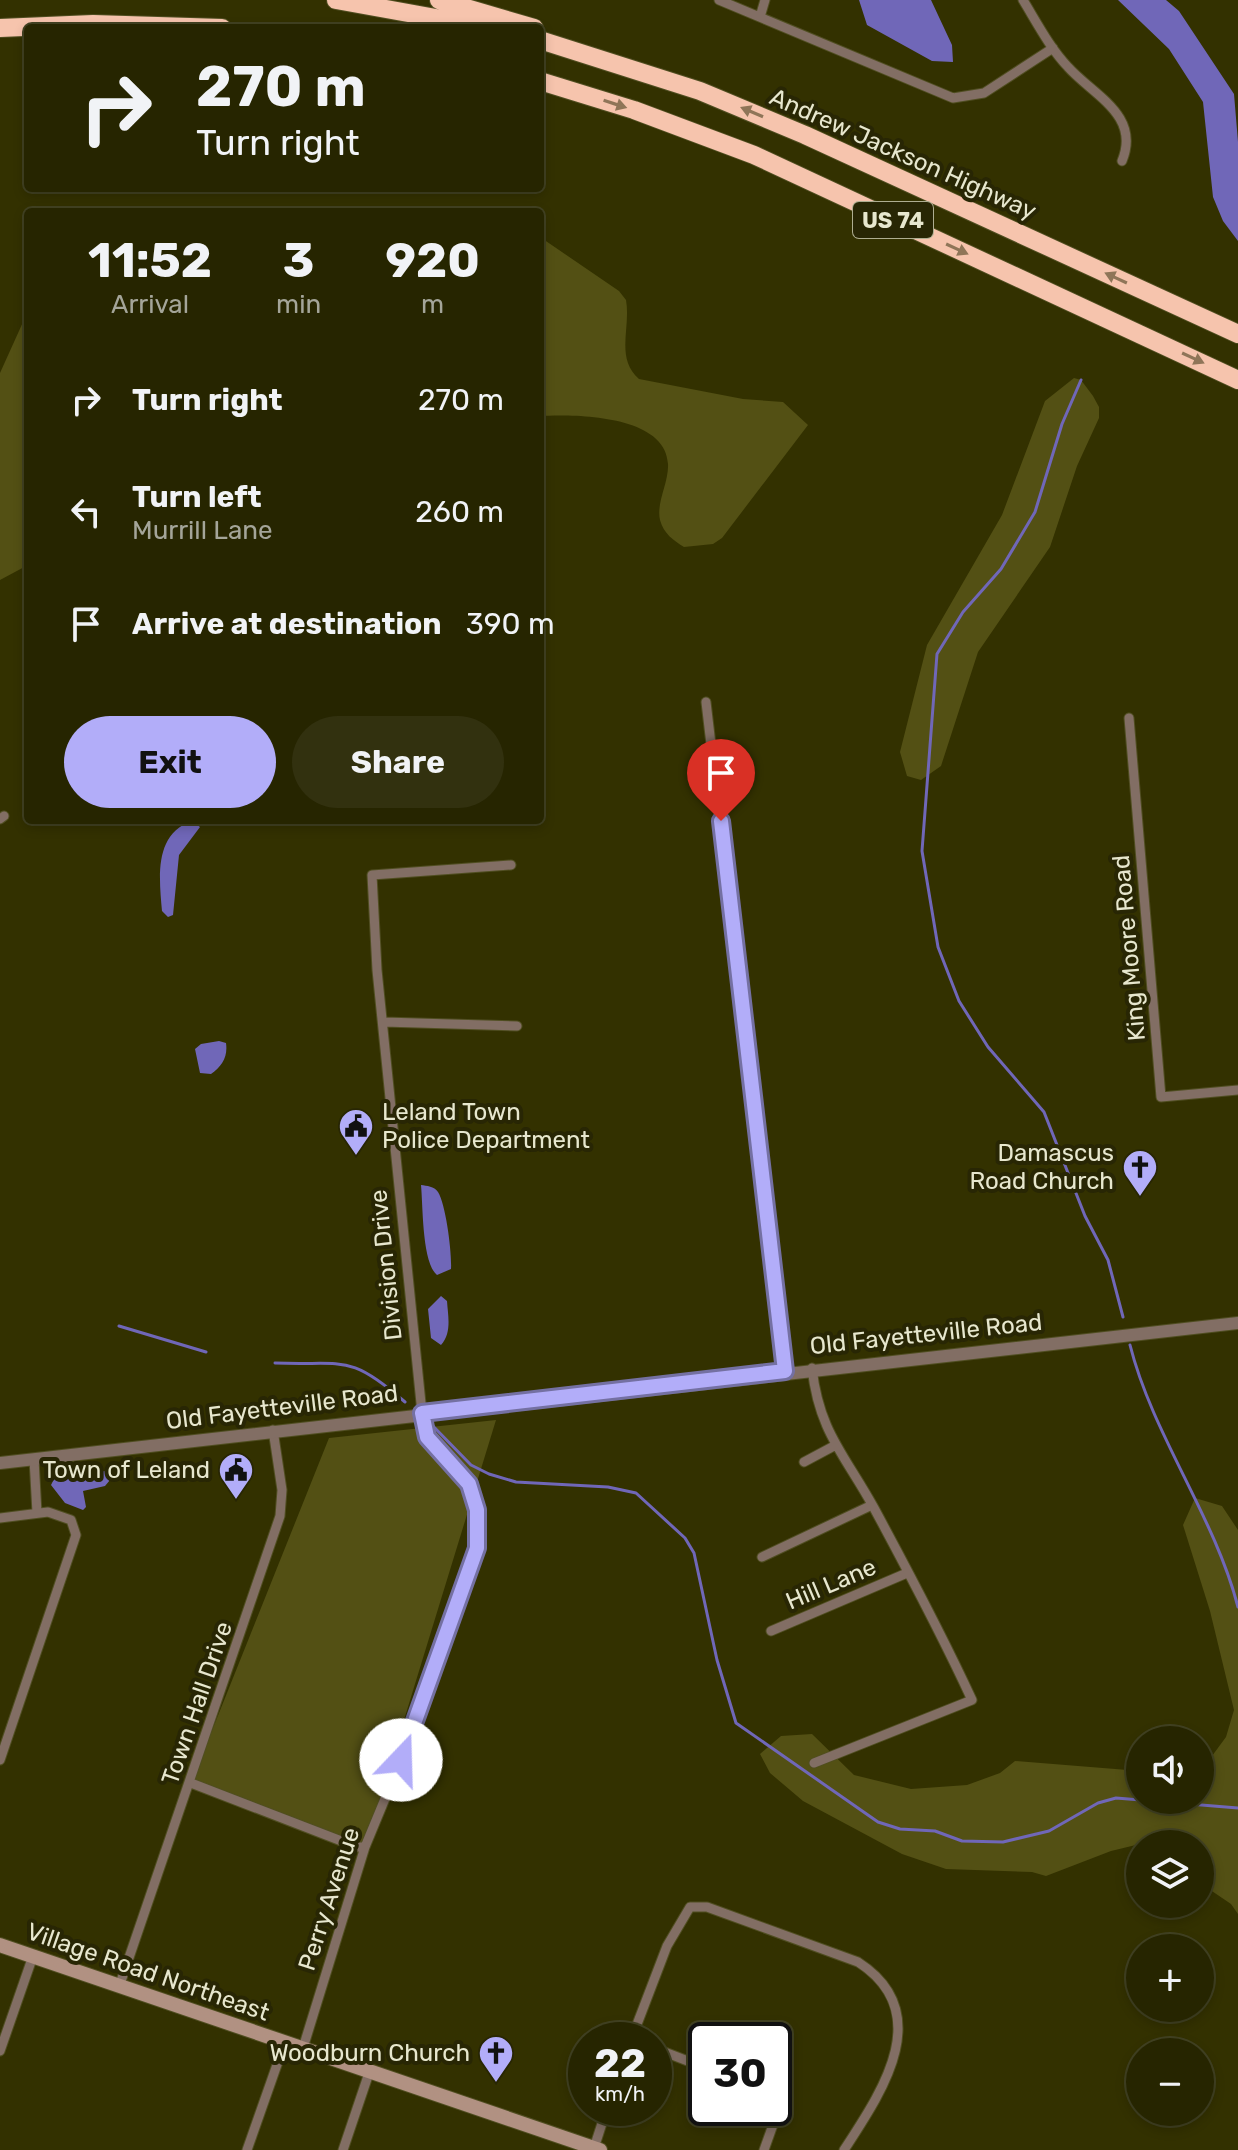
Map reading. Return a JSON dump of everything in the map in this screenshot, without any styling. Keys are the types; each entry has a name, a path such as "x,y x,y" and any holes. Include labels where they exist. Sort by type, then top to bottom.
{"highway":[{"path":"336,0 469,24"},
{"path":"439,0 520,24"},
{"path":"0,28 24,27"},
{"path":"544,33 619,63"},
{"name":"Andrew Jackson Highway","path":"544,41 700,91 805,135 1238,334"},
{"name":"US 74","path":"544,82 634,110 754,155 1238,380"}],"main road":[{"name":"Village Road Northeast","path":"0,1945 597,2149"}],"street":[{"path":"719,0 953,98 984,93 1053,48"},
{"path":"760,17 765,0"},
{"path":"1023,0 1069,68 1115,110 1127,140 1122,161"},
{"path":"706,702 785,1371"},
{"name":"King Moore Road","path":"1129,718 1161,1097 1238,1090"},
{"name":"Division Drive","path":"422,1413 372,875 511,865"},
{"path":"384,1022 517,1026"},
{"name":"Old Fayetteville Road","path":"0,1463 785,1371 1238,1323"},
{"path":"812,1368 816,1398 834,1446 872,1505 972,1700 814,1763"},
{"name":"Perry Avenue","path":"303,2048 365,1847 412,1730 477,1548 477,1510 469,1484 427,1437 422,1413"},
{"name":"Town Hall Drive","path":"120,1984 280,1516 282,1490 273,1430"},
{"path":"804,1462 834,1446"},
{"path":"34,1459 37,1513"},
{"path":"762,1557 872,1505"},
{"path":"0,1518 37,1513 65,1516 74,1526 76,1535 0,1760"},
{"name":"Hill Lane","path":"771,1631 907,1573"},
{"path":"191,1783 357,1847 365,1847"},
{"path":"639,2022 667,1946 690,1907 707,1907 858,1962 872,1971 888,1991 898,2024 899,2040 877,2098 844,2150"},
{"path":"0,2051 33,1956"},
{"path":"247,2150 285,2042"},
{"path":"343,2150 369,2073"},
{"path":"597,2149 603,2126"},
{"path":"764,2150 773,2126"}],"shaded area":[{"path":"859,0 931,0 952,45 953,62 932,61 867,25"},
{"path":"1118,0 1166,0 1179,11 1234,94 1238,142 1238,241 1223,221 1213,197 1203,102 1169,49"},
{"path":"544,240 619,291 626,300 626,352 632,371 639,379 743,399 783,402 808,425 722,538 713,544 684,547 664,529 660,520 668,464 663,448 652,436 636,427 596,417 544,416"},
{"path":"24,320 24,567 0,580 0,373"},
{"path":"1074,378 1081,380 1093,396 1099,407 1099,418 1077,466 1050,547 978,652 941,766 921,780 907,776 900,752 927,645 1002,515 1045,401"},
{"path":"196,824 200,827 179,855 173,915 168,917 162,911 160,871 165,846 180,827"},
{"path":"226,1043 223,1061 211,1074 200,1073 195,1049 201,1044"},
{"path":"421,1185 438,1192 446,1218 451,1269 437,1275 428,1259"},
{"path":"441,1296 447,1301 448,1324 447,1335 441,1345 431,1338 428,1309"},
{"path":"496,1420 365,1847 191,1783 329,1438"},
{"path":"107,1471 110,1480 105,1486 83,1491 86,1507 83,1510 65,1503 51,1485 54,1479 70,1473"},
{"path":"1195,1498 1222,1506 1238,1530 1238,1914 1231,1904 1214,1892 1214,1830 1126,1830 1126,1847 1046,1876 1032,1872 946,1869 902,1854 803,1801 770,1773 760,1754 781,1736 812,1734 854,1775 911,1789 967,1785 1000,1773 1015,1761 1126,1770 1126,1814 1214,1814 1214,1753 1226,1737 1234,1710 1210,1611 1183,1525"}],"waterway":[{"path":"1081,380 1062,424 1035,512 1001,569 963,612 937,654 922,851 938,947 959,1001 988,1047 1044,1112 1085,1216 1108,1260 1123,1317"},
{"path":"119,1326 206,1352"},
{"path":"1130,1345 1153,1411 1214,1540 1238,1607"},
{"path":"275,1363 331,1363 357,1368 405,1402"},
{"path":"430,1423 471,1465 489,1474 516,1482 608,1487 636,1493 685,1538 694,1553 717,1660 736,1723 878,1822 900,1829 935,1831 962,1841 1003,1842 1049,1831 1098,1803 1116,1798 1238,1808"}],"place":[{"name":"Leland Town Police Department","path":"356,1157"},
{"name":"Damascus Road Church","path":"1140,1198"},
{"name":"Town of Leland","path":"236,1501"},
{"name":"Woodburn Church","path":"496,2084"}],"route":[{"path":"401,1760 477,1548 477,1510 469,1484 427,1437 422,1413 785,1371 781,1315 721,821"}]}
